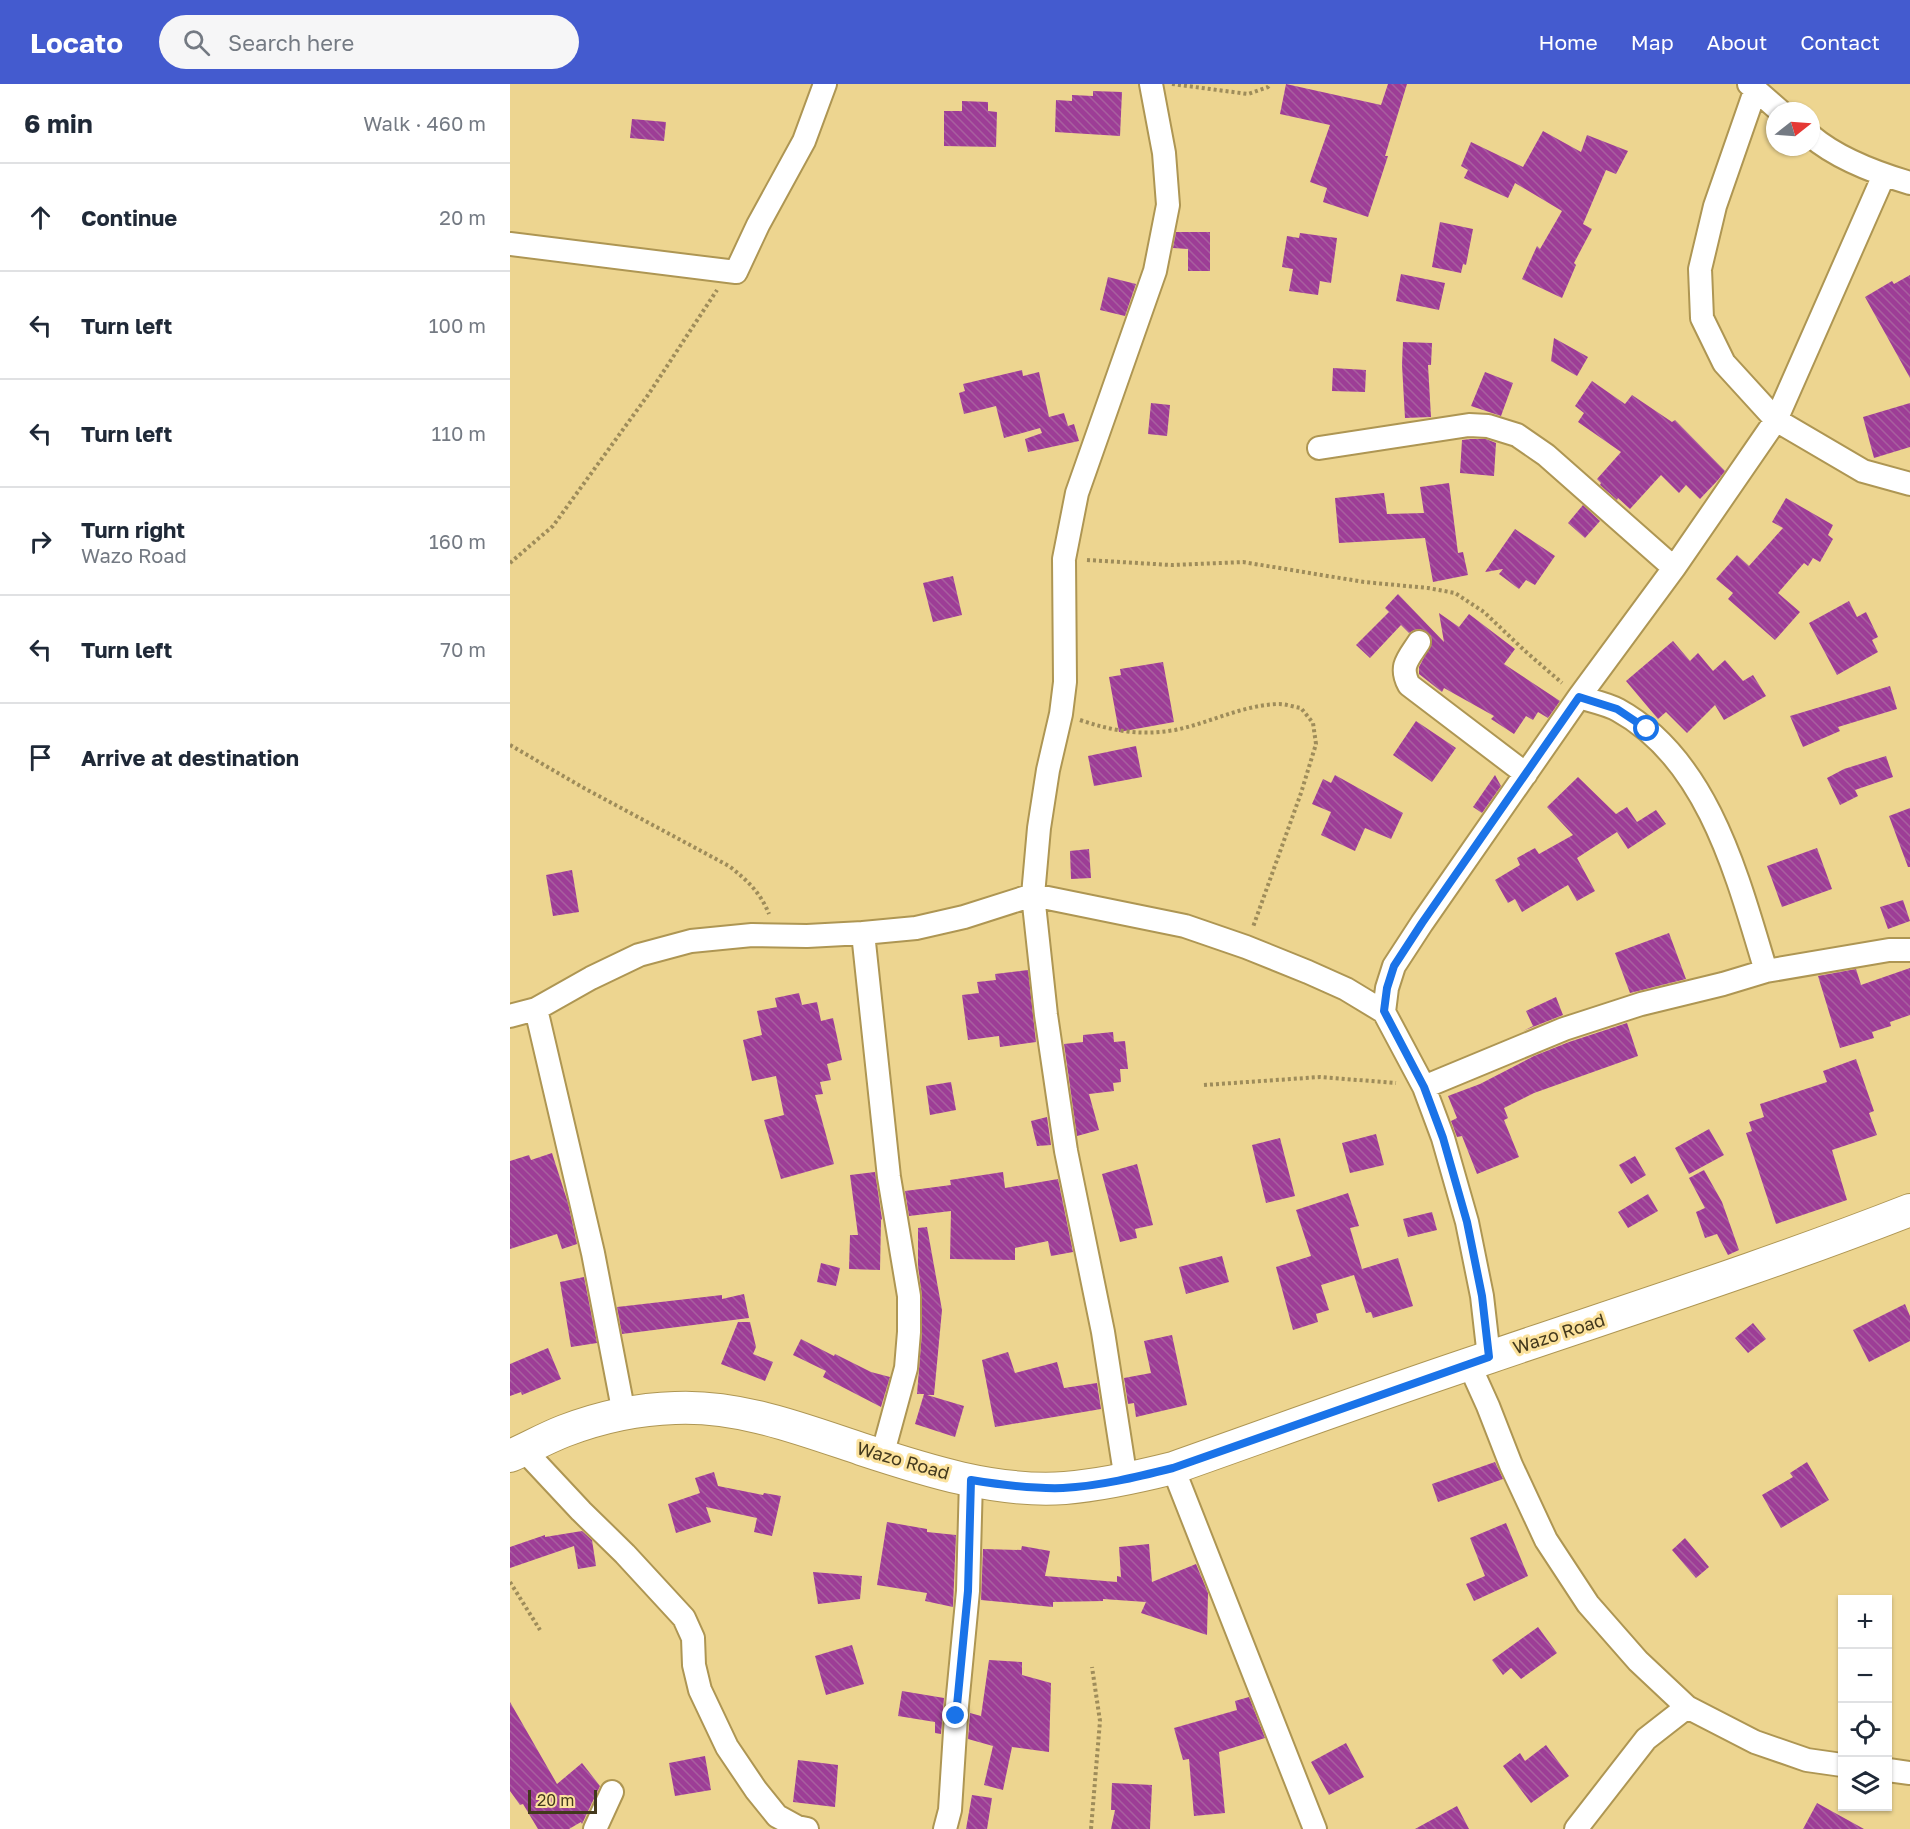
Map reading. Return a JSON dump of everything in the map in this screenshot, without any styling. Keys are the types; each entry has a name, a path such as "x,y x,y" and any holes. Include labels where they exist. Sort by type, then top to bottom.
{"main road":[{"name":"Wazo Road","path":"517,1453 565,1431 624,1414 675,1407 719,1410 769,1419 882,1456 971,1480 1018,1487 1063,1488 1126,1480 1173,1468 1479,1360 1676,1295 1910,1210"}],"street":[{"path":"510,244 736,272 758,225 804,141 825,84"},
{"path":"1126,1480 1103,1332 1066,1151 1046,1015 1033,895 1039,828 1065,682 1065,559 1077,493 1155,271 1168,205 1164,153 1151,84"},
{"path":"1770,102 1752,87 1715,206 1700,269 1702,318 1724,363 1776,420 1863,471 1910,484"},
{"path":"1820,144 1884,175 1910,183"},
{"path":"1384,1011 1387,988 1394,966 1579,697 1674,568 1776,420 1884,175"},
{"path":"1319,448 1469,425 1502,429 1518,435 1546,455 1674,568"},
{"path":"1419,642 1404,668 1404,675 1409,685 1526,774"},
{"path":"1579,697 1617,709 1647,729 1671,752 1699,791 1720,835 1748,911 1766,971"},
{"path":"510,1016 536,1009 591,978 639,955 692,940 752,935 863,933 916,928 964,917 1033,895 1185,926 1246,947 1346,989 1384,1011 1424,1087 1443,1138 1467,1222 1482,1296 1479,1360 1488,1406 1511,1465 1546,1540 1588,1604 1638,1661 1687,1707 1755,1742 1807,1760 1838,1764"},
{"path":"863,933 889,1177 909,1296 906,1368 882,1456"},
{"path":"1424,1087 1564,1029 1641,1004 1766,971 1889,950 1910,950"},
{"path":"536,1009 593,1253 624,1414"},
{"path":"517,1453 625,1554 684,1618 693,1638 694,1665 700,1690 727,1747 777,1816 797,1827 807,1829"},
{"path":"1173,1468 1315,1829"},
{"path":"945,1829 950,1810 968,1591 971,1480"},
{"path":"1576,1829 1646,1739 1687,1707"},
{"path":"1892,1771 1910,1773"},
{"path":"595,1829 612,1792"}],"path":[{"path":"1172,84 1248,94 1268,87 1270,84"},
{"path":"510,563 553,526 648,395 724,280 736,272"},
{"path":"1065,559 1171,566 1242,562 1365,582 1455,593 1484,612 1579,697"},
{"path":"1061,714 1114,731 1143,733 1176,730 1248,709 1280,704 1301,708 1312,723 1316,744 1246,947"},
{"path":"510,745 582,787 729,866 750,882 763,899 777,936"},
{"path":"1204,1085 1320,1077 1374,1080 1424,1087"},
{"path":"510,1582 540,1630"},
{"path":"1090,1829 1100,1721 1092,1667"}],"building":[{"path":"1286,84 1381,105 1388,84 1407,84 1385,156 1388,156 1368,217 1323,202 1327,188 1310,182 1330,125 1280,114"},
{"path":"1093,91 1122,92 1120,136 1055,132 1056,100 1072,101 1072,95 1093,96"},
{"path":"962,101 988,102 988,111 997,112 996,147 944,146 944,111 962,111"},
{"path":"632,119 666,122 664,141 630,138"},
{"path":"1543,131 1581,152 1587,135 1628,151 1616,174 1606,170 1583,224 1592,229 1574,263 1576,265 1562,298 1522,279 1537,246 1540,249 1562,211 1515,183 1508,198 1464,178 1468,170 1461,166 1471,142 1523,167"},
{"path":"1440,222 1473,229 1466,265 1463,264 1461,273 1432,267"},
{"path":"1176,232 1210,232 1210,271 1188,271 1188,249 1173,248"},
{"path":"1300,233 1337,238 1331,283 1320,281 1318,295 1289,291 1293,269 1282,267 1287,236 1299,238"},
{"path":"1401,274 1445,283 1439,310 1396,301"},
{"path":"1910,275 1910,378 1865,297 1892,281 1894,284"},
{"path":"1108,277 1136,284 1125,316 1100,310"},
{"path":"1554,338 1588,357 1577,376 1551,361"},
{"path":"1403,342 1432,343 1431,365 1428,365 1431,417 1405,418"},
{"path":"1333,368 1366,370 1365,392 1332,391"},
{"path":"1022,370 1023,376 1039,372 1049,417 1064,413 1068,426 1074,424 1079,441 1028,452 1025,439 1042,433 1040,428 1004,438 996,406 964,414 959,393 965,391 963,384"},
{"path":"1485,372 1513,383 1501,416 1471,406"},
{"path":"1592,381 1625,404 1632,395 1672,422 1675,420 1725,471 1700,499 1686,485 1679,493 1661,475 1630,509 1600,485 1597,479 1621,452 1578,422 1584,413 1575,406"},
{"path":"1151,403 1170,405 1167,436 1148,434"},
{"path":"1910,403 1910,447 1874,458 1863,417"},
{"path":"1486,439 1496,443 1494,476 1460,473 1462,440"},
{"path":"1449,483 1458,553 1463,552 1468,575 1433,582 1425,538 1339,543 1335,498 1384,493 1387,514 1424,513 1420,487"},
{"path":"1786,498 1833,525 1828,535 1833,539 1820,562 1813,558 1808,566 1804,563 1778,593 1800,612 1775,640 1728,599 1733,593 1716,579 1737,555 1749,566 1783,528 1772,522"},
{"path":"1583,505 1600,521 1585,538 1568,523"},
{"path":"1515,529 1555,556 1535,585 1526,580 1519,589 1499,574 1503,569 1485,572"},
{"path":"953,576 962,615 933,622 923,583"},
{"path":"1398,594 1444,642 1439,613 1459,627 1469,614 1515,649 1504,664 1560,701 1548,718 1538,712 1533,720 1526,716 1514,734 1491,719 1494,716 1444,688 1442,692 1419,674 1419,667 1432,642 1431,636 1420,629 1409,633 1401,625 1370,658 1356,645 1389,612 1385,608"},
{"path":"1849,601 1857,617 1866,612 1878,637 1872,640 1878,652 1837,675 1809,623"},
{"path":"1673,641 1690,661 1698,653 1713,671 1725,660 1743,681 1753,675 1766,696 1724,720 1715,705 1687,733 1666,712 1658,719 1626,681"},
{"path":"1163,662 1174,722 1119,732 1109,677 1121,675 1120,669"},
{"path":"1890,686 1897,709 1838,727 1840,731 1803,747 1790,716"},
{"path":"1416,721 1456,748 1432,782 1393,755"},
{"path":"1136,746 1142,777 1094,786 1088,756"},
{"path":"1886,756 1893,777 1855,790 1858,796 1840,805 1827,778 1844,769"},
{"path":"1335,775 1403,813 1391,839 1365,828 1355,851 1321,835 1331,812 1312,804 1323,779 1331,783"},
{"path":"1495,775 1501,786 1482,813 1473,807"},
{"path":"1578,777 1616,814 1627,807 1637,822 1656,810 1666,824 1628,849 1617,832 1577,858 1595,891 1577,901 1568,885 1522,912 1515,899 1508,903 1495,880 1520,865 1517,858 1535,848 1539,854 1573,835 1547,807"},
{"path":"1910,808 1910,867 1908,867 1889,816"},
{"path":"1817,848 1832,889 1782,907 1767,866"},
{"path":"1089,849 1091,878 1071,879 1070,851"},
{"path":"572,870 579,912 553,916 546,875"},
{"path":"1903,900 1910,921 1888,929 1880,907"},
{"path":"1669,933 1686,979 1630,993 1615,953"},
{"path":"1910,968 1910,1015 1890,1022 1891,1026 1872,1032 1874,1038 1840,1048 1818,976 1856,969 1861,985"},
{"path":"1028,970 1036,1042 1000,1047 999,1036 968,1040 962,995 979,993 977,982 996,980 995,974"},
{"path":"799,993 802,1005 817,1002 821,1021 833,1018 842,1060 827,1064 831,1080 820,1082 823,1094 815,1095 834,1164 781,1179 764,1120 784,1115 776,1076 752,1081 743,1040 762,1035 757,1011 777,1007 775,998"},
{"path":"1556,997 1563,1015 1523,1031 1533,1026 1526,1011"},
{"path":"1627,1023 1638,1056 1534,1093 1504,1108 1508,1118 1504,1120 1519,1157 1477,1174 1462,1136 1457,1137 1451,1121 1457,1118 1448,1096 1480,1084 1534,1056"},
{"path":"1113,1032 1114,1042 1125,1041 1128,1069 1120,1069 1121,1082 1113,1083 1114,1091 1089,1094 1099,1130 1077,1136 1064,1044 1083,1042 1083,1035"},
{"path":"1856,1059 1874,1111 1869,1113 1877,1135 1832,1150 1847,1200 1776,1224 1746,1133 1752,1131 1749,1122 1764,1117 1760,1104 1827,1082 1823,1071"},
{"path":"951,1082 956,1110 930,1115 926,1086"},
{"path":"1047,1117 1051,1145 1037,1146 1031,1121"},
{"path":"1709,1129 1724,1155 1689,1174 1675,1148"},
{"path":"1376,1134 1384,1165 1350,1173 1342,1143"},
{"path":"1280,1138 1295,1196 1266,1203 1252,1145"},
{"path":"552,1153 568,1203 577,1244 562,1249 557,1234 510,1249 510,1161 529,1155 531,1160"},
{"path":"1635,1156 1646,1175 1631,1184 1619,1165"},
{"path":"1137,1164 1153,1225 1135,1229 1137,1238 1120,1242 1102,1174"},
{"path":"1704,1170 1722,1202 1739,1250 1728,1255 1717,1234 1705,1238 1696,1212 1705,1208 1689,1178"},
{"path":"875,1172 882,1219 880,1270 849,1269 850,1235 858,1235 850,1175"},
{"path":"1003,1172 1005,1188 1058,1179 1073,1252 1051,1256 1048,1241 1015,1248 1015,1260 950,1259 951,1211 909,1216 905,1191 951,1185 950,1180"},
{"path":"1348,1193 1359,1226 1350,1228 1362,1269 1398,1258 1413,1306 1373,1318 1371,1312 1366,1313 1354,1275 1321,1285 1329,1310 1316,1314 1318,1322 1293,1330 1276,1267 1311,1256 1296,1210"},
{"path":"1648,1194 1658,1211 1628,1228 1618,1212"},
{"path":"1432,1212 1437,1230 1408,1237 1403,1219"},
{"path":"927,1227 942,1310 934,1395 927,1395 964,1406 955,1437 915,1424 924,1394 917,1394 922,1332 918,1228"},
{"path":"1222,1256 1229,1282 1186,1294 1179,1267"},
{"path":"821,1263 840,1268 836,1286 817,1282"},
{"path":"584,1277 597,1343 571,1347 560,1282"},
{"path":"744,1294 749,1318 622,1334 617,1307 722,1295 722,1299"},
{"path":"1905,1304 1910,1316 1910,1341 1869,1362 1853,1330"},
{"path":"738,1322 750,1322 756,1347 753,1354 773,1362 765,1381 721,1364"},
{"path":"1753,1323 1766,1339 1748,1353 1735,1338"},
{"path":"1172,1335 1187,1405 1136,1417 1134,1403 1128,1404 1124,1378 1151,1373 1144,1341"},
{"path":"801,1339 871,1372 890,1377 881,1407 823,1377 826,1371 793,1355"},
{"path":"548,1348 561,1379 522,1395 521,1392 510,1396 510,1364"},
{"path":"1008,1352 1015,1373 1057,1362 1064,1388 1097,1383 1101,1409 995,1427 982,1360"},
{"path":"1495,1462 1503,1479 1438,1502 1432,1484"},
{"path":"1807,1462 1829,1500 1781,1528 1762,1495 1793,1477 1790,1473"},
{"path":"714,1472 718,1486 763,1495 764,1493 781,1496 772,1536 754,1532 757,1518 706,1507 711,1522 676,1533 668,1504 700,1493 695,1478"},
{"path":"887,1522 927,1529 927,1532 956,1535 953,1607 925,1601 927,1593 877,1585"},
{"path":"1506,1523 1528,1576 1474,1601 1466,1584 1485,1576 1470,1538"},
{"path":"582,1531 592,1540 596,1566 578,1569 574,1546 510,1568 510,1547 545,1535 545,1537"},
{"path":"1685,1538 1709,1567 1696,1578 1672,1550"},
{"path":"1149,1544 1152,1582 1196,1564 1208,1593 1207,1635 1141,1613 1146,1602 1103,1599 1103,1601 1053,1602 1053,1607 981,1600 983,1549 1021,1550 1022,1546 1050,1551 1045,1576 1117,1582 1117,1576 1121,1577 1119,1547"},
{"path":"813,1572 862,1576 860,1599 818,1604"},
{"path":"1538,1627 1557,1653 1521,1679 1511,1668 1503,1675 1492,1660"},
{"path":"852,1645 864,1684 826,1695 815,1656"},
{"path":"989,1660 1022,1662 1022,1675 1051,1683 1049,1752 1012,1747 1003,1790 984,1785 993,1746 968,1739 970,1713 981,1716"},
{"path":"902,1691 944,1698 941,1734 935,1733 935,1722 898,1716"},
{"path":"1249,1697 1265,1738 1219,1752 1225,1813 1194,1816 1189,1759 1183,1760 1174,1728 1237,1710 1235,1701"},
{"path":"510,1702 557,1784 582,1763 600,1786 582,1824 581,1822 569,1829 538,1829 523,1804 520,1805 510,1791"},
{"path":"1346,1743 1364,1777 1329,1795 1311,1762"},
{"path":"1546,1745 1569,1776 1531,1803 1503,1766 1520,1753 1525,1761"},
{"path":"705,1756 711,1790 675,1796 669,1763"},
{"path":"798,1760 838,1765 835,1807 793,1802"},
{"path":"1112,1783 1152,1785 1150,1829 1111,1829 1115,1810 1111,1810"},
{"path":"972,1795 992,1798 987,1829 966,1829"},
{"path":"1817,1803 1864,1829 1803,1829"},
{"path":"1457,1806 1469,1829 1415,1829"}],"route":[{"path":"956,1716 968,1591 971,1480 1018,1487 1063,1488 1126,1480 1173,1468 1489,1357 1482,1296 1467,1222 1443,1138 1424,1087 1384,1011 1387,988 1394,966 1422,923 1579,697 1617,709 1647,729"}]}
